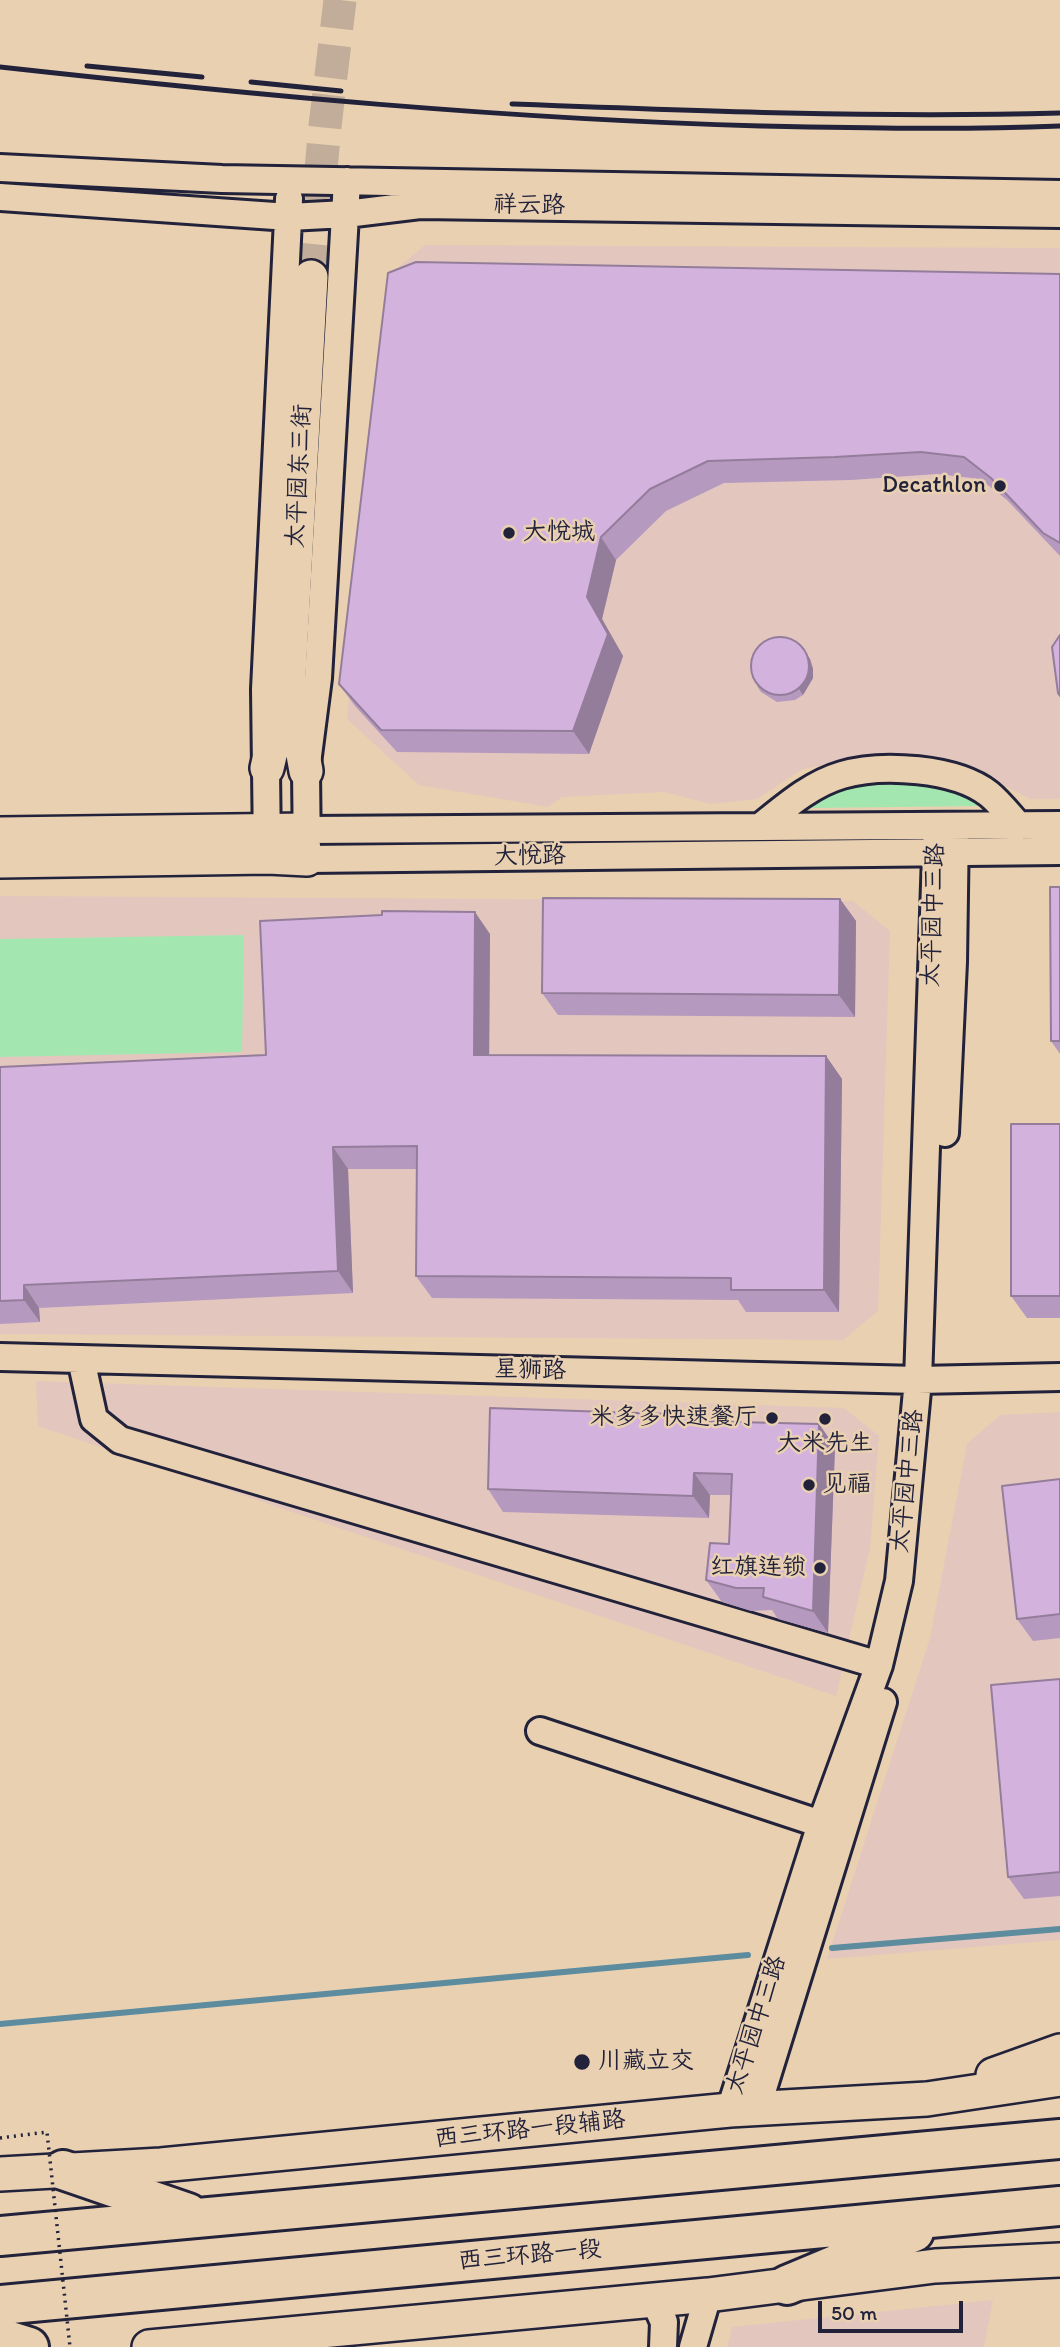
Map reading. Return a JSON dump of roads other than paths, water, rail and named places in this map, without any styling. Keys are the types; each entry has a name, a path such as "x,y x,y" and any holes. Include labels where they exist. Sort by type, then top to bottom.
{"highway":[{"path":"0,2236 1060,2139"},
{"path":"63,2170 204,2218"},
{"name":"西三环路一段","path":"0,2305 1060,2206"},
{"path":"787,2285 950,2217"},
{"path":"0,2338 29,2347"}],"main road":[{"name":"太平园东三街","path":"289,675 313,274"},
{"path":"267,768 289,675"},
{"path":"289,675 306,771"},
{"path":"0,834 267,843"},
{"name":"大悦路","path":"0,861 267,843 307,844"},
{"path":"927,2099 1060,2051"},
{"name":"西三环路一段辅路","path":"0,2174 161,2165 743,2109 927,2099 1060,2079"},
{"path":"149,2347 257,2342 708,2295 934,2266 1060,2260"},
{"path":"934,2266 1060,2283"}],"street":[{"name":"祥云路","path":"0,168 289,180 1060,194"},
{"path":"289,180 289,216 313,274 318,678 306,771 307,844 760,827 1060,825"},
{"path":"267,843 265,689 313,274 346,214 347,181"},
{"name":"祥云路","path":"0,197 289,216 346,214 420,205 1060,214"},
{"path":"760,827 798,797 842,775 893,768 949,774 988,793 1019,826"},
{"name":"太平园中三路","path":"743,2109 898,1657 912,1589 926,1380 946,826"},
{"name":"大悦路","path":"307,844 946,853 1060,851"},
{"name":"星狮路","path":"0,1357 926,1380 1060,1377"},
{"path":"81,1359 94,1419 120,1440 879,1665"},
{"name":"太平园中三路","path":"743,2109 821,1824 879,1665 899,1581 926,1380"},
{"path":"540,1731 821,1824"},
{"path":"693,2347 708,2295"},
{"path":"654,2300 664,2322 663,2347"}],"waterway":[{"path":"832,1948 1060,1929"},
{"path":"0,2024 748,1955"}],"tunnel":[{"path":"311,277 340,0"}],"railway":[{"path":"87,66 202,77"},
{"path":"0,67 285,96 570,118 761,126 1060,126"},
{"path":"251,82 341,91"},
{"path":"512,104 854,114 1060,113"}],"place":[{"name":"Decathlon","path":"1000,486"},
{"name":"大悦城","path":"509,533"},
{"name":"米多多快速餐厅","path":"772,1418"},
{"name":"大米先生","path":"825,1419"},
{"name":"见福","path":"809,1485"},
{"name":"红旗连锁","path":"820,1568"},
{"name":"川藏立交","path":"582,2062"}]}
